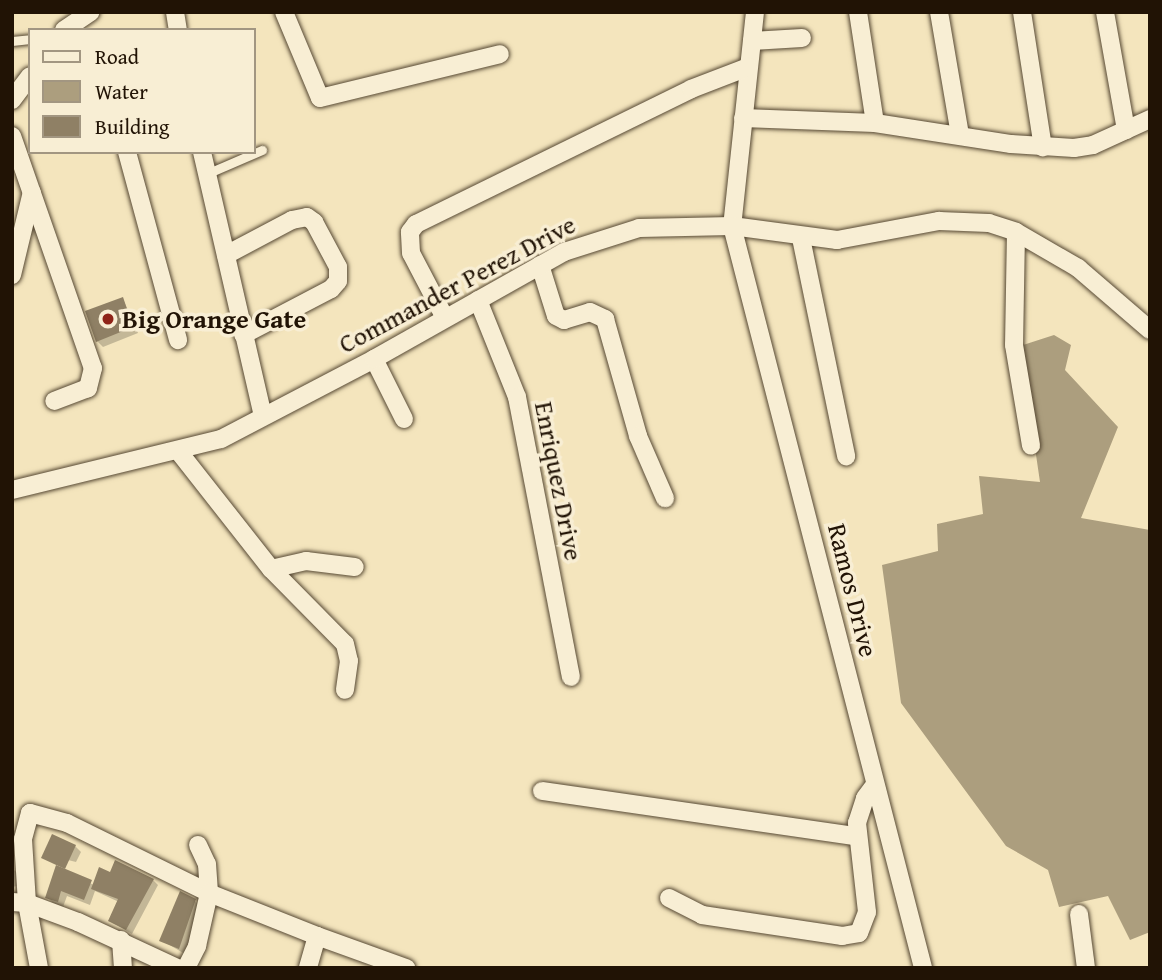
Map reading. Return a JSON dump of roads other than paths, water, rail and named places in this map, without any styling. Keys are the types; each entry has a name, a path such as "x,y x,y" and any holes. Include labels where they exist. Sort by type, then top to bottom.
{"street":[{"path":"284,12 320,98 500,54"},
{"path":"732,226 755,12"},
{"path":"858,12 875,123"},
{"path":"939,12 960,135"},
{"path":"1022,12 1043,147"},
{"path":"1105,12 1126,130"},
{"path":"68,28 88,19"},
{"path":"752,41 802,38"},
{"path":"445,318 411,253 410,232 416,224 691,89 748,67"},
{"path":"12,100 28,79"},
{"path":"743,118 875,123 1043,147 1083,148 1150,119"},
{"path":"12,136 93,368 93,379 83,392 54,401"},
{"path":"128,154 178,340"},
{"path":"201,154 263,416"},
{"path":"12,275 32,192"},
{"path":"226,255 292,220 307,217 314,222 338,267 338,281 331,289 243,335"},
{"name":"Commander Perez Drive","path":"12,490 179,452 220,439 374,359 540,265 613,233 639,228 732,226 801,239 837,240 955,219 989,223 1016,232 1078,268 1150,330"},
{"name":"Ramos Drive","path":"732,226 923,968"},
{"path":"1016,232 1014,345 1031,446"},
{"path":"801,239 846,456"},
{"path":"540,265 556,316 564,320 590,312 605,319 638,436 665,498"},
{"name":"Enriquez Drive","path":"478,300 517,397 571,677"},
{"path":"374,359 404,419"},
{"path":"179,452 271,569 345,644 349,661 345,690"},
{"path":"271,569 306,561 355,567"},
{"path":"669,898 702,915 853,935 863,929 867,912 856,836 864,798 874,786"},
{"path":"542,791 856,836"},
{"path":"39,968 20,902 23,828 34,813 67,823 209,893 407,968"},
{"path":"186,968 197,946 209,893 207,864 198,845"},
{"path":"20,902 121,940 177,968"},
{"path":"1079,914 1086,968"},
{"path":"309,968 317,936"},
{"path":"121,940 123,968"}],"lane":[{"path":"256,152 261,150"},
{"path":"206,174 252,154"}],"water":[{"path":"1054,335 1071,345 1065,370 1118,427 1081,518 1150,530 1150,932 1130,940 1108,896 1059,907 1048,870 1006,846 901,703 882,565 938,551 937,524 983,514 979,476 1040,482 1020,346"}],"place":[{"name":"Big Orange Gate","path":"108,319"}]}
